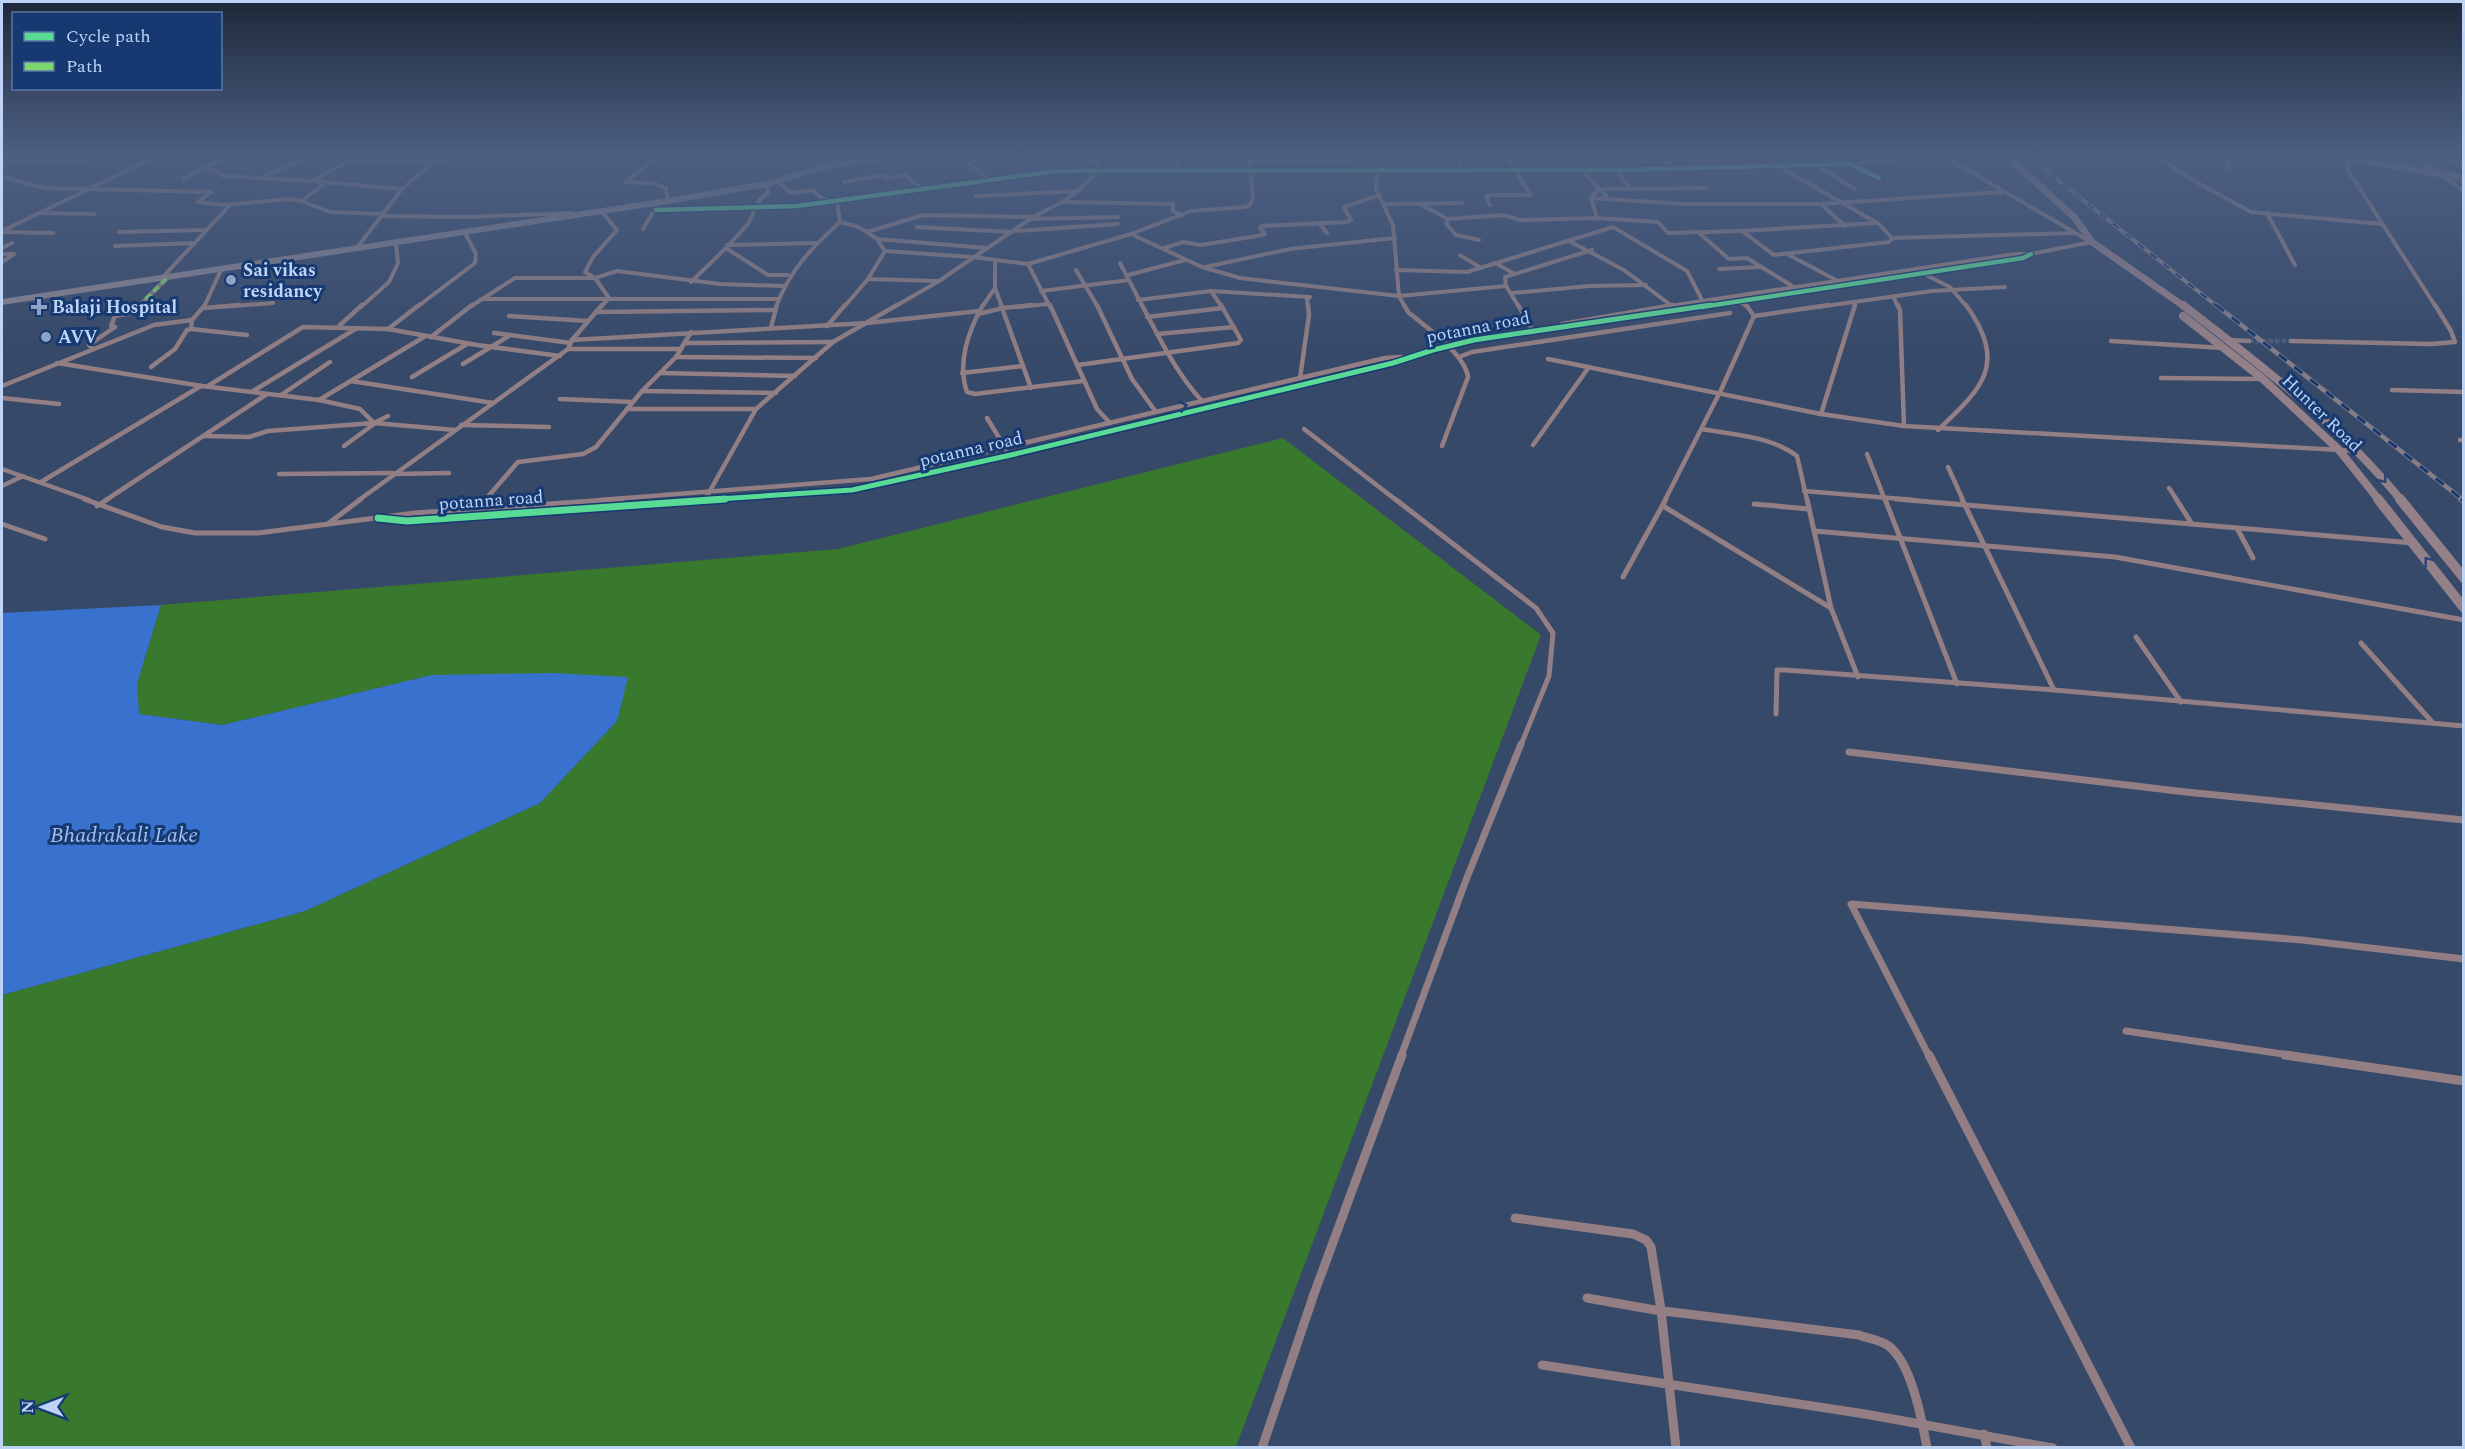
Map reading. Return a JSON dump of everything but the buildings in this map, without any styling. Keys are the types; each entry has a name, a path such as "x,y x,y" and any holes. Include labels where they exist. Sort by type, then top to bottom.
{"highway":[{"path":"2,302 539,222"}],"street":[{"path":"2,231 21,222"},
{"path":"92,348 89,345 115,327 111,326 115,316 132,313 214,222"},
{"path":"356,249 378,222"},
{"path":"609,298 595,278 585,272 617,230 610,222"},
{"path":"643,229 647,222"},
{"path":"691,282 749,222"},
{"path":"771,327 777,299 788,276 816,243 840,222 856,226 867,232 877,239 885,251"},
{"path":"867,232 901,222"},
{"path":"703,502 756,409 833,342 939,281 1027,222"},
{"path":"885,251 972,257 1028,264 1131,234 1165,222"},
{"path":"1164,248 1184,242 1202,245 1263,236 1265,234 1260,228 1262,226 1340,222"},
{"path":"1392,222 1399,296 1408,312 1457,355 1467,368 1468,376 1442,446"},
{"path":"1447,222 1448,229 1463,240 1479,240"},
{"path":"1613,226 1615,222"},
{"path":"1654,222 1658,222 1668,233 1876,223 1892,238"},
{"path":"1840,222 1845,226"},
{"path":"2054,222 2094,244"},
{"name":"Hunter Road","path":"2078,222 2094,244 2129,270 2150,290 2317,412 2358,451 2463,578"},
{"path":"2272,222 2295,265"},
{"path":"2357,222 2382,224 2451,330 2455,342 2463,348"},
{"path":"1319,223 1327,233"},
{"path":"917,227 1013,232 1118,224"},
{"path":"1396,270 1467,272 1613,226 1668,257 1687,271 1703,302"},
{"path":"119,232 206,230"},
{"path":"2,231 53,233"},
{"path":"1742,231 1774,255 1889,242 1892,238 2074,233"},
{"path":"1698,232 1729,259 1747,258 1802,292"},
{"path":"388,329 475,263 476,255 465,233"},
{"path":"1131,234 1202,267 1240,278 1399,296 1506,286"},
{"path":"1202,267 1290,249 1395,238"},
{"path":"877,239 989,248"},
{"path":"1570,241 1592,250 1646,285 1672,306"},
{"path":"2,248 12,243"},
{"path":"115,246 194,243"},
{"path":"727,246 816,243"},
{"path":"337,326 389,282 398,263 396,244"},
{"name":"potanna road","path":"1557,327 1570,321 2094,244"},
{"path":"727,246 768,275 788,276"},
{"path":"1533,331 1506,286 1505,277 1592,250"},
{"path":"827,326 868,279 885,251"},
{"path":"2,254 14,254 2,262"},
{"path":"1787,254 1837,280"},
{"name":"potanna road","path":"378,518 407,521 703,502 829,493 874,486 1393,363 1447,347 1557,327 1739,302 2023,258 2031,254"},
{"path":"1460,255 1481,268"},
{"path":"994,260 995,288 1031,388"},
{"path":"1041,291 1088,286 1129,278 1186,260"},
{"path":"1120,263 1168,354 1188,386 1202,401"},
{"path":"1495,263 1513,273"},
{"path":"1028,264 1097,409 1110,423"},
{"path":"1719,269 1761,267"},
{"path":"2,386 154,325 192,320 204,308 221,270"},
{"path":"1076,270 1088,286 1144,400 1156,412"},
{"path":"431,337 480,299 515,278 595,278 617,271 663,275 667,279 691,282 783,286"},
{"path":"1923,273 1952,289 1971,312 1982,336 1987,372 1982,385 1938,430"},
{"path":"868,279 939,281"},
{"path":"1512,293 1589,286 1646,285"},
{"path":"1754,316 1952,289 2005,287"},
{"path":"995,288 984,299 967,345 962,384 969,393 1083,381"},
{"path":"1138,300 1211,291 1310,297 1307,299 1309,315 1300,378"},
{"path":"1078,365 1238,343 1241,340 1211,291"},
{"path":"1893,296 1900,310 1904,426"},
{"path":"328,524 393,473 560,356 609,298"},
{"path":"480,299 777,299"},
{"path":"1623,577 1663,506 1752,327 1754,316 1750,308 1739,302"},
{"path":"1821,414 1856,302"},
{"path":"204,308 273,303"},
{"path":"494,333 572,341 771,327 867,324 1049,304"},
{"path":"1147,316 1222,308"},
{"path":"596,312 775,310"},
{"path":"1457,355 1730,313"},
{"path":"509,316 588,321"},
{"path":"191,329 192,320"},
{"path":"40,482 205,386 299,327 337,326 388,329 468,344 560,356"},
{"path":"1157,334 1234,327"},
{"path":"252,392 358,328"},
{"path":"151,367 175,350 187,330 247,335"},
{"path":"479,508 518,462 583,454 596,447 632,402 676,357 691,332"},
{"path":"463,364 509,335"},
{"path":"319,400 424,337"},
{"path":"2111,341 2226,344 2249,341"},
{"path":"2291,341 2455,342"},
{"path":"686,343 833,342"},
{"path":"412,377 468,344"},
{"name":"Hunter Road","path":"2226,344 2339,450 2463,608"},
{"path":"568,349 681,349"},
{"path":"676,357 817,358"},
{"name":"potanna road","path":"2,469 97,506 162,527 195,533 258,532 415,513 708,493 871,479 1385,358 1409,357"},
{"path":"1548,359 1821,414 1938,430 2358,451"},
{"path":"281,395 330,362"},
{"path":"57,363 205,386 319,400 360,409 375,423"},
{"path":"962,373 1023,366"},
{"path":"1533,445 1589,367"},
{"path":"659,373 795,376"},
{"path":"2161,378 2263,379"},
{"path":"351,381 494,403"},
{"path":"2392,390 2463,392"},
{"path":"642,391 776,393"},
{"path":"97,506 268,394"},
{"path":"2,398 59,404"},
{"path":"560,399 632,402"},
{"path":"627,409 756,409"},
{"path":"344,446 388,416"},
{"path":"987,418 1006,449"},
{"path":"204,436 249,437 283,430 375,423 455,430"},
{"path":"460,425 549,427"},
{"path":"1262,1448 1314,1294 1462,891 1549,676 1553,633 1536,608 1304,429"},
{"path":"1702,429 1780,446 1793,451 1797,456 1831,608 1858,677"},
{"path":"1868,454 1956,684"},
{"path":"1948,467 1983,546 2054,690"},
{"path":"279,474 449,473"},
{"path":"2,486 23,476"},
{"path":"2169,488 2192,524"},
{"path":"1804,491 2414,543"},
{"path":"1754,504 1809,509"},
{"path":"1663,506 1831,608"},
{"path":"2,524 45,539"},
{"path":"2238,528 2253,558"},
{"path":"1814,531 2156,563 2463,620"},
{"path":"2136,637 2181,702"},
{"path":"2361,643 2434,724"},
{"path":"1776,714 1777,670 2054,690 2463,726"},
{"path":"1849,752 2186,792 2463,820"},
{"path":"2131,1448 1851,904 2302,940 2463,959"},
{"path":"2126,1030 2463,1081"},
{"path":"1515,1218 1633,1234 1646,1240 1650,1247 1661,1310 1667,1384 1676,1448"},
{"path":"1587,1298 1661,1310 1859,1335 1889,1347 1902,1362 1923,1424 1928,1448"},
{"path":"1542,1365 1923,1424 2053,1448"},
{"path":"1984,1434 1987,1448"}],"green space":[{"path":"1283,438 1541,635 1236,1447 2,1448 2,995 305,911 540,803 617,721 432,675 222,725 139,714 137,684 161,605 838,549"}],"water":[{"name":"Bhadrakali Lake","path":"161,605 137,684 139,714 222,725 432,675 552,673 628,677 617,721 540,803 305,911 2,995 2,613"}],"tunnel":[{"path":"2249,341 2291,341"}],"railway":[{"path":"2110,222 2218,307"},
{"path":"2216,305 2463,500"}],"marked path":[{"path":"132,313 167,278"}],"cycle path":[{"path":"378,518 407,521 852,490 1011,455 1393,363 1474,340 2023,258 2031,254"}],"place":[{"name":"Sai vikas residancy","path":"231,280"},
{"name":"Balaji Hospital","path":"39,307"},
{"name":"AVV","path":"46,337"}]}
